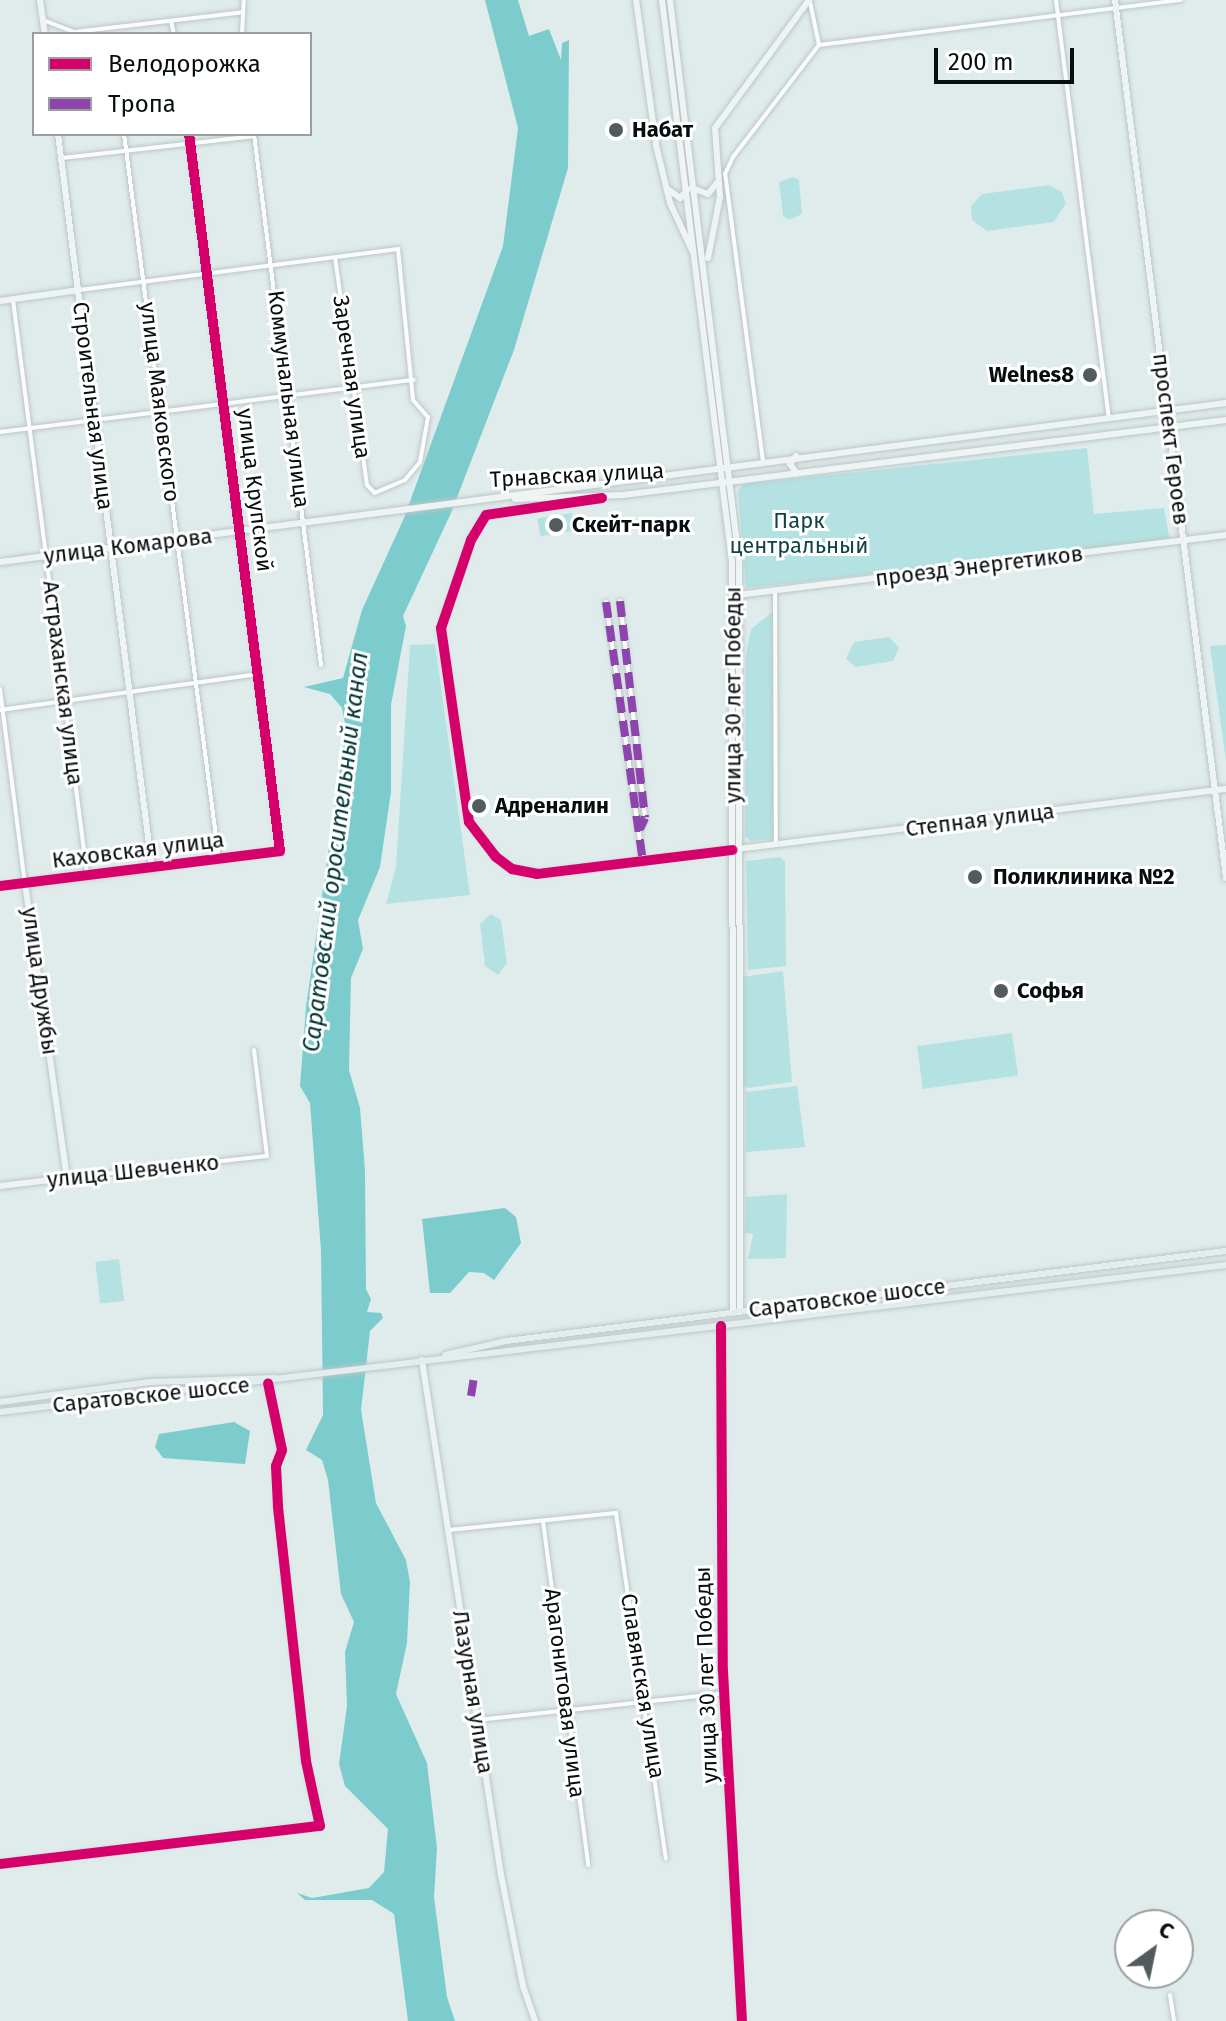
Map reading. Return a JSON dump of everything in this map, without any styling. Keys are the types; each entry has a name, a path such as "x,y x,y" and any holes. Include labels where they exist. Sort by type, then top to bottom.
{"main road":[{"path":"40,0 45,32"},
{"path":"636,0 646,91 667,187 696,263"},
{"path":"662,0 668,22"},
{"path":"668,22 670,0"},
{"path":"709,295 708,240 719,206 713,136 718,121 809,1"},
{"name":"проспект Героев","path":"1116,4 1226,878"},
{"name":"улица 30 лет Победы","path":"668,22 692,189 696,263 725,466 736,595 737,1312"},
{"name":"Строительная улица","path":"58,136 152,868"},
{"path":"667,187 677,198 692,189 708,194 717,180"},
{"path":"692,189 709,295 725,466"},
{"path":"0,301 79,290"},
{"name":"Трнавская улица","path":"480,500 571,485 1226,403"},
{"path":"1090,420 1096,428 1092,437"},
{"name":"Трнавская улица","path":"480,500 602,498 1226,420"},
{"path":"828,470 829,452"},
{"path":"796,456 790,464 797,474"},
{"path":"571,485 572,499"},
{"name":"улица Комарова","path":"0,562 480,500"},
{"name":"проезд Энергетиков","path":"736,595 1226,535"},
{"name":"Степная улица","path":"737,850 1226,789"},
{"name":"Каховская улица","path":"25,883 152,868"},
{"name":"улица Дружбы","path":"25,883 67,1178"},
{"name":"улица Шевченко","path":"1,1186 67,1178"},
{"name":"Саратовское шоссе","path":"0,1412 268,1383 737,1312 1226,1251"},
{"path":"1213,1252 1215,1267"},
{"name":"Саратовское шоссе","path":"465,1353 721,1326 1226,1265"},
{"path":"921,1289 923,1302"},
{"path":"737,1312 737,1324"},
{"name":"Лазурная улица","path":"422,1360 501,1875 535,2021"},
{"name":"Саратовское шоссе","path":"0,1402 188,1380 303,1377"},
{"path":"184,1391 190,1387 188,1380"}],"street":[{"path":"242,32 244,0"},
{"path":"1056,0 1109,418"},
{"path":"763,461 726,169 819,45 1058,15 1116,4 1181,0"},
{"path":"809,1 819,45"},
{"path":"43,20 74,32 111,31 243,12"},
{"path":"171,20 174,32"},
{"name":"улица Маяковского","path":"124,136 219,860"},
{"name":"улица Крупской","path":"189,136 280,851"},
{"path":"62,158 247,136"},
{"name":"Коммунальная улица","path":"254,136 321,665"},
{"path":"0,432 415,380 398,249 79,290"},
{"name":"Заречная улица","path":"335,258 367,485 375,493 405,480 420,462 428,417 413,400 415,380"},
{"name":"Астраханская улица","path":"13,299 88,877"},
{"path":"542,498 547,503 543,508"},
{"path":"602,498 482,518 442,614 463,804 481,841 512,869 565,874 737,850"},
{"path":"775,591 776,845"},
{"path":"620,601 645,818 640,829 643,863"},
{"path":"606,602 633,820 640,829"},
{"path":"1,710 259,674"},
{"name":"улица Дружбы","path":"0,689 25,883"},
{"name":"Каховская улица","path":"152,868 280,851"},
{"name":"Каховская улица","path":"0,886 25,883"},
{"name":"улица Шевченко","path":"67,1178 267,1156 254,1050"},
{"path":"0,1177 1,1186"},
{"name":"улица 30 лет Победы","path":"721,1326 725,1693 742,2021"},
{"path":"0,1864 320,1826 306,1761 278,1506 276,1466 282,1450 268,1383"},
{"name":"Славянская улица","path":"543,1521 616,1513 666,1858"},
{"path":"448,1530 543,1521"},
{"name":"Арагонитовая улица","path":"543,1521 588,1865"},
{"path":"477,1720 568,1714 725,1693"},
{"path":"1170,1995 1174,2021"}],"green space":[{"path":"793,177 799,180 802,214 789,220 783,216 779,182"},
{"path":"1049,185 1062,192 1066,203 1054,222 987,231 972,220 971,206 982,194"},
{"name":"Парк центральный","path":"1087,448 1094,514 1164,508 1170,541 746,588 738,491 743,484"},
{"name":"Скейт-парк","path":"572,513 575,531 540,536 537,518"},
{"path":"774,611 774,839 751,841 745,837 746,655 751,629"},
{"path":"889,637 899,648 893,661 856,667 846,659 854,642"},
{"path":"435,644 470,895 386,904 396,867 410,645"},
{"path":"1226,645 1226,761 1210,646"},
{"path":"780,857 785,862 786,966 748,970 746,861"},
{"path":"491,914 501,920 507,963 498,975 485,966 480,924"},
{"path":"783,971 792,1082 748,1088 743,1085 743,977"},
{"path":"1012,1033 1018,1076 923,1089 917,1046"},
{"path":"797,1086 805,1147 746,1152 746,1092"},
{"path":"787,1194 786,1258 748,1259 753,1234 745,1233 746,1197"},
{"path":"119,1259 124,1301 100,1304 95,1262"}],"water":[{"name":"Саратовский оросительный канал","path":"485,0 518,0 529,36 549,29 561,60 562,43 569,40 568,168 514,350 451,513 403,616 406,626 391,705 391,792 380,867 358,920 363,949 351,978 349,1070 360,1108 365,1171 366,1289 371,1299 367,1312 381,1313 383,1318 370,1331 361,1410 376,1503 406,1560 410,1582 407,1643 396,1694 427,1763 437,1848 434,1897 447,1997 455,2021 408,2021 394,1914 372,1900 305,1900 297,1893 312,1898 369,1888 384,1872 388,1829 345,1786 339,1764 347,1706 345,1652 354,1622 341,1594 328,1480 322,1460 306,1450 323,1415 321,1251 310,1103 300,1086 306,1007 346,729 342,708 330,694 304,687 343,678 362,610 404,518 503,246 518,128"},
{"path":"505,1208 516,1217 521,1243 494,1280 484,1273 469,1272 450,1293 430,1293 422,1219"},
{"path":"234,1422 250,1431 245,1464 163,1458 155,1447 159,1434"}],"marked path":[{"path":"620,601 645,818 640,829"},
{"path":"606,602 643,863"},
{"path":"471,1396 474,1377"}],"cycle path":[{"path":"0,886 280,851 189,136"},
{"path":"602,498 486,515 471,540 441,628 469,822 496,857 512,869 537,874 733,850"},
{"path":"721,1326 723,1671 742,2021"},
{"path":"0,1864 320,1826 306,1761 278,1506 276,1466 282,1450 268,1383"}],"place":[{"name":"Набат","path":"616,130"},
{"name":"Welnes8","path":"1090,375"},
{"name":"Скейт-парк","path":"556,525"},
{"name":"Адреналин","path":"479,806"},
{"name":"Поликлиника №2","path":"975,877"},
{"name":"Софья","path":"1001,991"}]}
